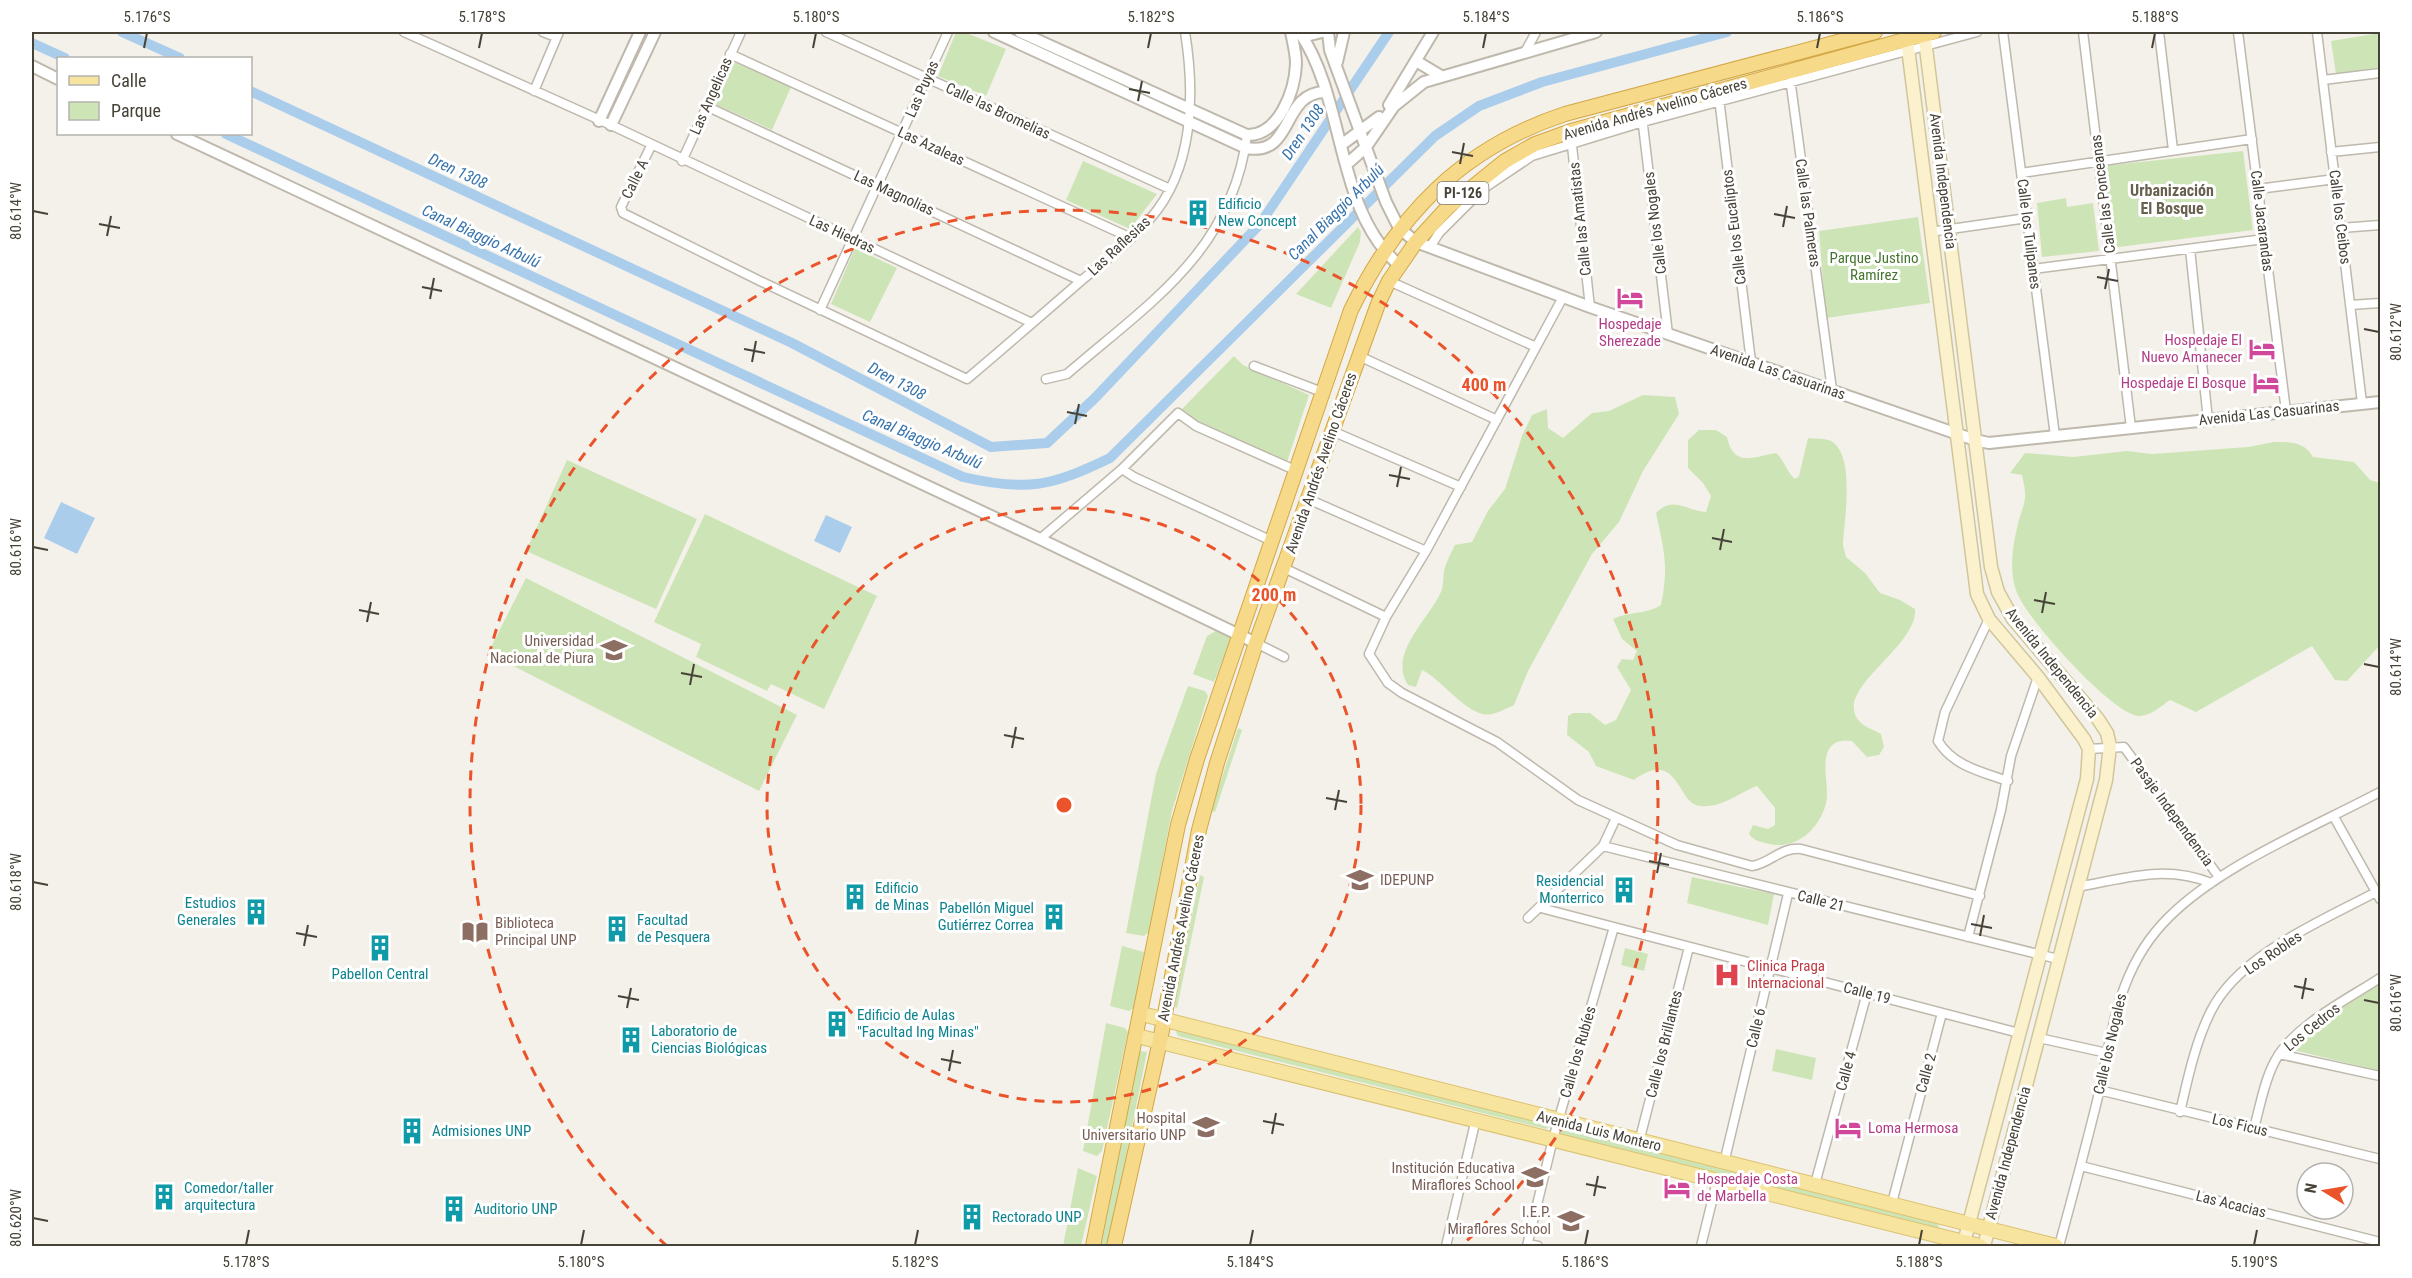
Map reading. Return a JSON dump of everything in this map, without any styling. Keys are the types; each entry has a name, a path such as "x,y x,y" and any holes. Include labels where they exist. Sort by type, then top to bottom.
{"highway":[{"name":"Avenida Andrés Avelino Cáceres","path":"1093,1246 1179,825 1197,759 1351,310 1383,252 1399,228 1462,165 1491,146 1542,121 1875,32"},
{"name":"Avenida Andrés Avelino Cáceres","path":"1114,1246 1160,1041 1199,830 1256,644 1359,356 1389,281 1399,266 1416,242 1476,182 1505,161 1571,136 1790,77 1927,35"},
{"path":"1542,121 1551,144"}],"main road":[{"name":"Avenida Independencia","path":"1927,35 1991,567 1998,592 2013,619 2098,719 2110,746 2106,780 1982,1246"},
{"name":"Avenida Independencia","path":"1906,40 1977,594 1989,619 2038,678 2089,749 2087,779 1964,1244"},
{"name":"Avenida Luis Montero","path":"1142,1014 1639,1142 1892,1203 2057,1246"},
{"name":"Avenida Luis Montero","path":"1137,1036 1476,1119 1964,1244 1982,1246"}],"street":[{"name":"Las Hiedras","path":"404,32 611,125 682,161 1032,323"},
{"path":"534,91 557,34 543,32"},
{"path":"599,121 640,32"},
{"path":"611,125 655,32"},
{"name":"Las Angelicas","path":"682,161 741,32"},
{"name":"Calle las Bromelias","path":"826,32 1170,189"},
{"name":"Las Puyas","path":"820,310 948,32"},
{"path":"994,32 1246,148 1256,150 1272,144 1283,131 1300,100 1314,93 1326,95"},
{"path":"1020,32 1248,135 1263,132 1287,102 1295,76 1296,32"},
{"name":"Las Raflesias","path":"820,310 967,379 1131,238 1151,219 1170,189 1182,155 1191,109 1190,60 1185,32"},
{"path":"1284,32 1295,48"},
{"path":"1296,32 1310,35 1322,32"},
{"path":"1296,32 1316,60 1351,179 1369,228 1383,252 1399,266"},
{"name":"Avenida Las Casuarinas","path":"1328,32 1336,66 1354,117 1386,202 1399,228 1416,242 1590,307 1989,443 2380,402"},
{"path":"1336,66 1344,32"},
{"path":"1340,142 1372,123 1391,102 1433,32"},
{"path":"1525,52 1536,32"},
{"path":"1347,164 1365,147 1377,128 1404,96 1424,82 1596,32"},
{"name":"Avenida Andrés Avelino Cáceres","path":"1927,35 1977,32"},
{"name":"Calle los Tulipanes","path":"2003,32 2055,436"},
{"name":"Calle las Ponceanas","path":"2083,32 2132,428"},
{"path":"2159,32 2173,150"},
{"name":"Calle Jacarandas","path":"2238,32 2286,411"},
{"name":"Calle los Ceibos","path":"2316,32 2362,404"},
{"name":"Las Azaleas","path":"730,54 1131,238"},
{"path":"1416,61 1441,76"},
{"path":"32,66 57,78"},
{"path":"2323,80 2380,73"},
{"name":"Calle las Palmeras","path":"1790,77 1832,390"},
{"name":"Calle los Eucaliptos","path":"1719,97 1751,362"},
{"name":"Las Magnolias","path":"706,106 1081,281"},
{"name":"Calle los Nogales","path":"1642,117 1668,334"},
{"path":"179,135 1040,539 1284,657"},
{"path":"1046,379 1067,374 1196,259 1213,235 1232,197 1248,135"},
{"name":"Calle las Amatistas","path":"1571,136 1590,307"},
{"path":"2021,173 2252,139"},
{"name":"Avenida Andrés Avelino Cáceres","path":"1430,247 1439,233 1483,189 1511,168 1551,144"},
{"name":"Calle A","path":"651,146 621,207 623,213 820,310"},
{"path":"2331,152 2380,147"},
{"path":"2258,189 2335,179"},
{"path":"1930,232 2027,218"},
{"path":"2341,228 2380,225"},
{"path":"2033,269 2264,239"},
{"path":"2190,249 2208,420"},
{"path":"1389,281 1536,347"},
{"path":"1563,297 1426,551 1386,617 1370,654 1389,683 1402,693 1497,742 1578,800 1677,844 1747,865 1763,864 1786,849 1794,848 1980,896"},
{"path":"2350,305 2380,303"},
{"path":"1359,356 1497,420"},
{"path":"1254,366 1322,392"},
{"path":"1040,539 1122,469 1178,413 1196,426 1297,471"},
{"path":"1332,431 1461,487"},
{"path":"1122,469 1134,477 1272,541"},
{"path":"1308,499 1426,551"},
{"path":"1284,568 1386,617"},
{"path":"1989,619 1945,712 1938,741 1944,751 1968,768 2008,781"},
{"path":"1968,937 2008,781 2011,756 2038,678"},
{"path":"2089,749 2110,746"},
{"name":"Pasaje Independencia","path":"2110,746 2124,747 2219,877"},
{"name":"Calle los Nogales","path":"2057,1246 2081,1166 2122,988 2136,958 2169,917 2219,877 2380,792"},
{"path":"2334,817 2378,895"},
{"path":"1528,918 1603,846 1616,818"},
{"name":"Calle 21","path":"1603,846 1788,894 2058,959"},
{"path":"2076,887 2153,872 2194,876 2211,883"},
{"name":"Calle 6","path":"1724,1163 1788,894"},
{"name":"Los Robles","path":"2180,1112 2192,1057 2211,1010 2244,969 2290,939 2378,895"},
{"name":"Calle 19","path":"1541,908 2019,1033"},
{"name":"Calle los Rubíes","path":"1527,1245 1553,1139 1614,927"},
{"name":"Calle los Brillantes","path":"1639,1142 1689,946"},
{"name":"Los Cedros","path":"2254,1128 2274,1063 2279,1054 2314,1022 2380,978"},
{"name":"Calle 4","path":"1815,1184 1867,993"},
{"name":"Calle 2","path":"1892,1203 1942,1013"},
{"path":"2039,1038 2107,1053"},
{"path":"2279,1054 2380,1076"},
{"name":"Los Ficus","path":"2099,1090 2380,1160"},
{"path":"1446,1246 1476,1119"},
{"name":"Las Acacias","path":"2081,1166 2380,1242"},
{"path":"1701,1246 1717,1181"},
{"path":"1527,1245 1538,1246"}],"green space":[{"path":"956,32 964,32 1006,49 986,96 938,76"},
{"path":"2380,33 2380,67 2336,74 2331,41"},
{"path":"734,62 791,87 772,130 715,104"},
{"path":"2243,151 2253,230 2111,248 2103,166"},
{"path":"1083,161 1157,194 1130,229 1066,200"},
{"path":"2066,198 2067,207 2093,203 2099,251 2042,257 2037,203"},
{"name":"Parque Justino Ramírez","path":"1918,217 1930,303 1826,318 1819,231"},
{"path":"1358,227 1361,232 1360,242 1331,308 1296,294"},
{"path":"855,248 897,268 870,322 831,304"},
{"path":"1234,356 1243,365 1309,395 1287,462 1210,429 1181,410"},
{"path":"1643,395 1675,397 1679,414 1643,471 1619,522 1592,554 1528,671 1514,705 1492,714 1475,711 1422,670 1416,687 1408,685 1403,673 1406,650 1441,591 1444,571 1455,545 1472,542 1488,511 1505,489 1522,436 1532,415 1547,409 1548,428 1563,438 1592,413 1609,411"},
{"path":"1699,430 1716,430 1727,437 1730,447 1740,457 1753,458 1776,453 1795,479 1799,476 1808,438 1831,441 1839,448 1846,473 1843,545 1846,557 1865,573 1880,593 1900,600 1915,609 1912,624 1903,639 1865,682 1856,696 1854,710 1860,722 1881,734 1884,747 1879,755 1867,757 1852,741 1841,741 1832,745 1826,758 1827,800 1821,816 1817,824 1804,837 1788,844 1763,843 1755,840 1749,834 1753,825 1768,829 1775,825 1775,808 1757,786 1716,805 1700,806 1692,803 1686,797 1669,773 1660,770 1649,772 1634,780 1596,766 1589,752 1567,735 1568,716 1573,713 1590,713 1605,725 1616,720 1631,690 1617,667 1622,659 1633,660 1637,651 1622,639 1613,619 1661,605 1665,580 1664,559 1656,513 1668,505 1680,505 1706,512 1711,496 1703,483 1688,468 1688,440"},
{"path":"2274,442 2302,446 2313,457 2354,462 2370,480 2380,483 2380,645 2347,681 2335,680 2312,646 2196,712 2170,700 2147,715 2138,716 2125,711 2090,683 2071,663 2036,623 2017,593 2012,556 2025,491 2022,475 2010,473 2025,453 2073,457 2127,451 2152,454 2248,447"},
{"path":"567,460 697,519 656,609 526,551"},
{"path":"705,514 877,596 824,709 771,684 767,691 696,657 701,644 654,622"},
{"path":"526,578 797,715 759,791 488,653"},
{"path":"1216,631 1231,638 1214,682 1193,674 1207,636"},
{"path":"1188,686 1205,691 1208,696 1172,811 1149,932 1144,936 1126,933 1156,774"},
{"path":"1238,728 1242,730 1215,812 1211,811"},
{"path":"1200,875 1204,877 1177,1008 1174,1006"},
{"path":"1692,877 1774,894 1768,925 1687,903"},
{"path":"1122,946 1144,952 1134,1008 1129,1011 1110,1006"},
{"path":"1625,948 1648,954 1644,971 1621,965"},
{"path":"2380,978 2380,1071 2285,1048 2294,1038"},
{"path":"1106,1023 1125,1028 1128,1032 1102,1151 1097,1156 1083,1151"},
{"path":"1179,1029 1548,1121 1550,1126 1546,1129 1178,1036 1176,1032"},
{"path":"1776,1049 1816,1058 1812,1080 1772,1071"},
{"path":"1140,1051 1147,1052 1108,1246 1100,1246"},
{"path":"1562,1127 1936,1220 1939,1227 1932,1230 1560,1134"},
{"path":"1078,1168 1097,1176 1081,1246 1063,1246"}],"water":[{"path":"61,502 95,518 77,554 44,538"},
{"path":"826,515 852,527 840,553 814,541"}],"waterway":[{"name":"Dren 1308","path":"122,32 178,57"},
{"name":"Dren 1308","path":"252,92 792,343 991,447 1047,443 1095,398 1260,224 1389,32"},
{"name":"Canal Biaggio Arbulú","path":"228,135 963,477 1005,484 1039,484 1072,475 1110,458 1435,136 1479,106 1542,82 1727,32"},
{"name":"Canal Biaggio Arbulú","path":"32,43 63,57"}],"place":[{"name":"Edificio New Concept","path":"1198,213"},
{"name":"Hospedaje Sherezade","path":"1630,298"},
{"name":"Hospedaje El Nuevo Amanecer","path":"2262,349"},
{"name":"Hospedaje El Bosque","path":"2266,383"},
{"name":"Universidad Nacional de Piura","path":"614,650"},
{"name":"IDEPUNP","path":"1360,880"},
{"name":"Residencial Monterrico","path":"1624,890"},
{"name":"Edificio de Minas","path":"855,897"},
{"name":"Estudios Generales","path":"256,912"},
{"name":"Pabellón Miguel Gutiérrez Correa","path":"1054,917"},
{"name":"Facultad de Pesquera","path":"617,929"},
{"name":"Biblioteca Principal UNP","path":"475,932"},
{"name":"Pabellon Central","path":"380,948"},
{"name":"Clinica Praga Internacional","path":"1727,975"},
{"name":"Edificio de Aulas \"Facultad Ing Minas\"","path":"837,1024"},
{"name":"Laboratorio de Ciencias Biológicas","path":"631,1040"},
{"name":"Hospital Universitario UNP","path":"1206,1127"},
{"name":"Loma Hermosa","path":"1848,1128"},
{"name":"Admisiones UNP","path":"412,1131"},
{"name":"Institución Educativa Miraflores School","path":"1535,1177"},
{"name":"Hospedaje Costa de Marbella","path":"1677,1188"},
{"name":"Comedor/taller arquitectura","path":"164,1197"},
{"name":"Auditorio UNP","path":"454,1209"},
{"name":"Rectorado UNP","path":"972,1217"},
{"name":"I.E.P. Miraflores School","path":"1571,1221"}],"district":[{"name":"Urbanización El Bosque","path":"2172,199"}]}
